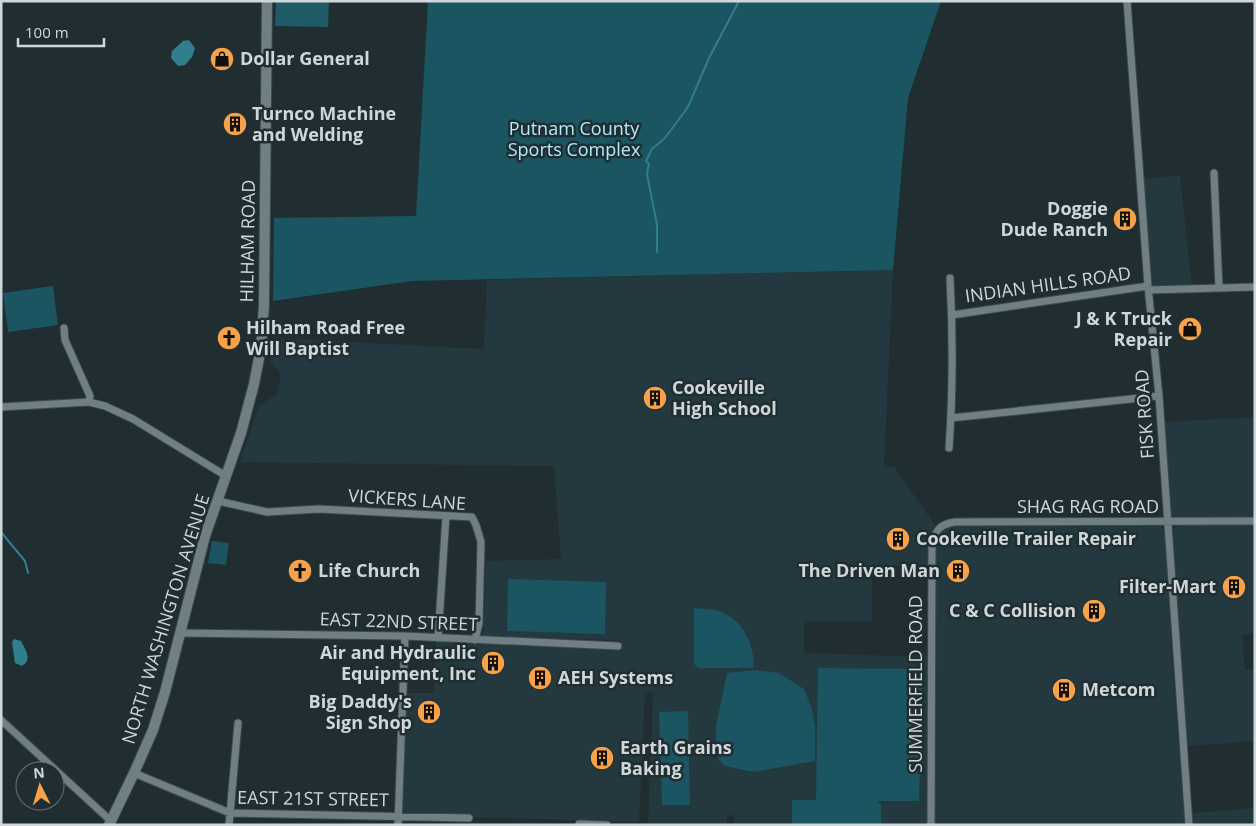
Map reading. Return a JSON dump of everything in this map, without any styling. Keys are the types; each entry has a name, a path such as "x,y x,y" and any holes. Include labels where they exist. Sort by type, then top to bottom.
{"main road":[{"name":"HILHAM ROAD","path":"226,476 242,433 261,348 264,305 267,1"},
{"name":"NORTH WASHINGTON AVENUE","path":"110,823 134,773 159,711 205,536 226,476"}],"street":[{"name":"FISK ROAD","path":"1128,1 1149,288 1159,396 1189,825"},
{"path":"1214,173 1219,288"},
{"name":"INDIAN HILLS ROAD","path":"949,448 952,315 950,278"},
{"name":"INDIAN HILLS ROAD","path":"952,315 1149,288 1255,287"},
{"path":"64,328 65,340 90,396 89,402"},
{"path":"951,418 1159,396"},
{"path":"1,407 89,402 105,406 134,419 226,476"},
{"name":"VICKERS LANE","path":"218,501 267,512 319,509 472,517 481,542 479,624 476,640"},
{"path":"438,638 446,516"},
{"name":"SHAG RAG ROAD","path":"932,543 934,534 939,527 946,523 955,522 1255,522"},
{"name":"SUMMERFIELD ROAD","path":"932,543 932,825"},
{"name":"EAST 22ND STREET","path":"180,633 405,636 618,646"},
{"path":"398,825 405,636"},
{"path":"1,720 110,823"},
{"path":"229,825 238,723"},
{"name":"EAST 21ST STREET","path":"134,773 230,813 469,818"},
{"path":"579,824 607,825"}],"shaded area":[{"path":"276,1 329,1 328,27 275,26"},
{"path":"189,40 195,48 192,57 185,65 178,66 171,58 172,51 183,41"},
{"path":"1180,175 1192,287 1153,287 1144,179"},
{"name":"Cookeville High School","path":"893,270 884,467 894,467 935,525 928,535 928,565 872,566 872,622 804,621 804,653 927,657 928,825 734,825 734,815 727,816 727,825 648,825 653,693 645,692 639,822 403,815 401,813 406,693 434,693 436,641 619,649 620,640 483,637 486,561 561,559 554,466 240,462 259,406 277,394 281,373 270,361 271,338 484,349 487,280"},
{"path":"1255,417 1255,517 1179,519 1172,517 1163,422"},
{"path":"1255,523 1255,633 1242,635 1245,670 1255,669 1255,741 1187,746 1172,533 1180,525"},
{"path":"951,525 1160,525 1165,531 1171,644 1185,825 934,825 934,548 938,536"},
{"path":"14,639 21,641 28,657 22,666 15,663 12,642"},
{"path":"1255,808 1255,825 1194,825 1193,813"}],"green space":[{"name":"Putnam County Sports Complex","path":"428,1 941,1 908,98 893,270 412,281 273,301 274,218 416,216"},
{"path":"53,286 58,325 8,332 3,293"},
{"path":"212,541 229,543 226,565 208,563"},
{"path":"508,579 606,582 605,634 507,631"},
{"path":"694,608 711,609 723,613 739,624 752,648 754,668 698,668 694,664"},
{"path":"818,668 922,669 919,801 877,801 881,805 881,825 792,825 792,800 816,800"},
{"path":"754,670 779,673 804,689 812,709 815,727 815,761 754,772 725,766 719,760 716,726 727,673"},
{"path":"688,711 690,805 662,805 659,712"}],"waterway":[{"path":"657,252 657,225 647,174 649,164 646,161 652,149 665,138 688,107 709,58 739,1"},
{"path":"1,532 25,561 28,573"}],"place":[{"name":"Dollar General","path":"222,59"},
{"name":"Turnco Machine and Welding","path":"235,124"},
{"name":"Doggie Dude Ranch","path":"1125,219"},
{"name":"J & K Truck Repair","path":"1190,329"},
{"name":"Hilham Road Free Will Baptist","path":"229,338"},
{"name":"Cookeville High School","path":"655,398"},
{"name":"Cookeville Trailer Repair","path":"898,539"},
{"name":"Life Church","path":"300,571"},
{"name":"The Driven Man","path":"958,571"},
{"name":"Filter-Mart","path":"1234,587"},
{"name":"C & C Collision","path":"1094,611"},
{"name":"Air and Hydraulic Equipment, Inc","path":"493,663"},
{"name":"AEH Systems","path":"540,678"},
{"name":"Metcom","path":"1064,690"},
{"name":"Big Daddy's Sign Shop","path":"429,712"},
{"name":"Earth Grains Baking","path":"602,758"}]}
